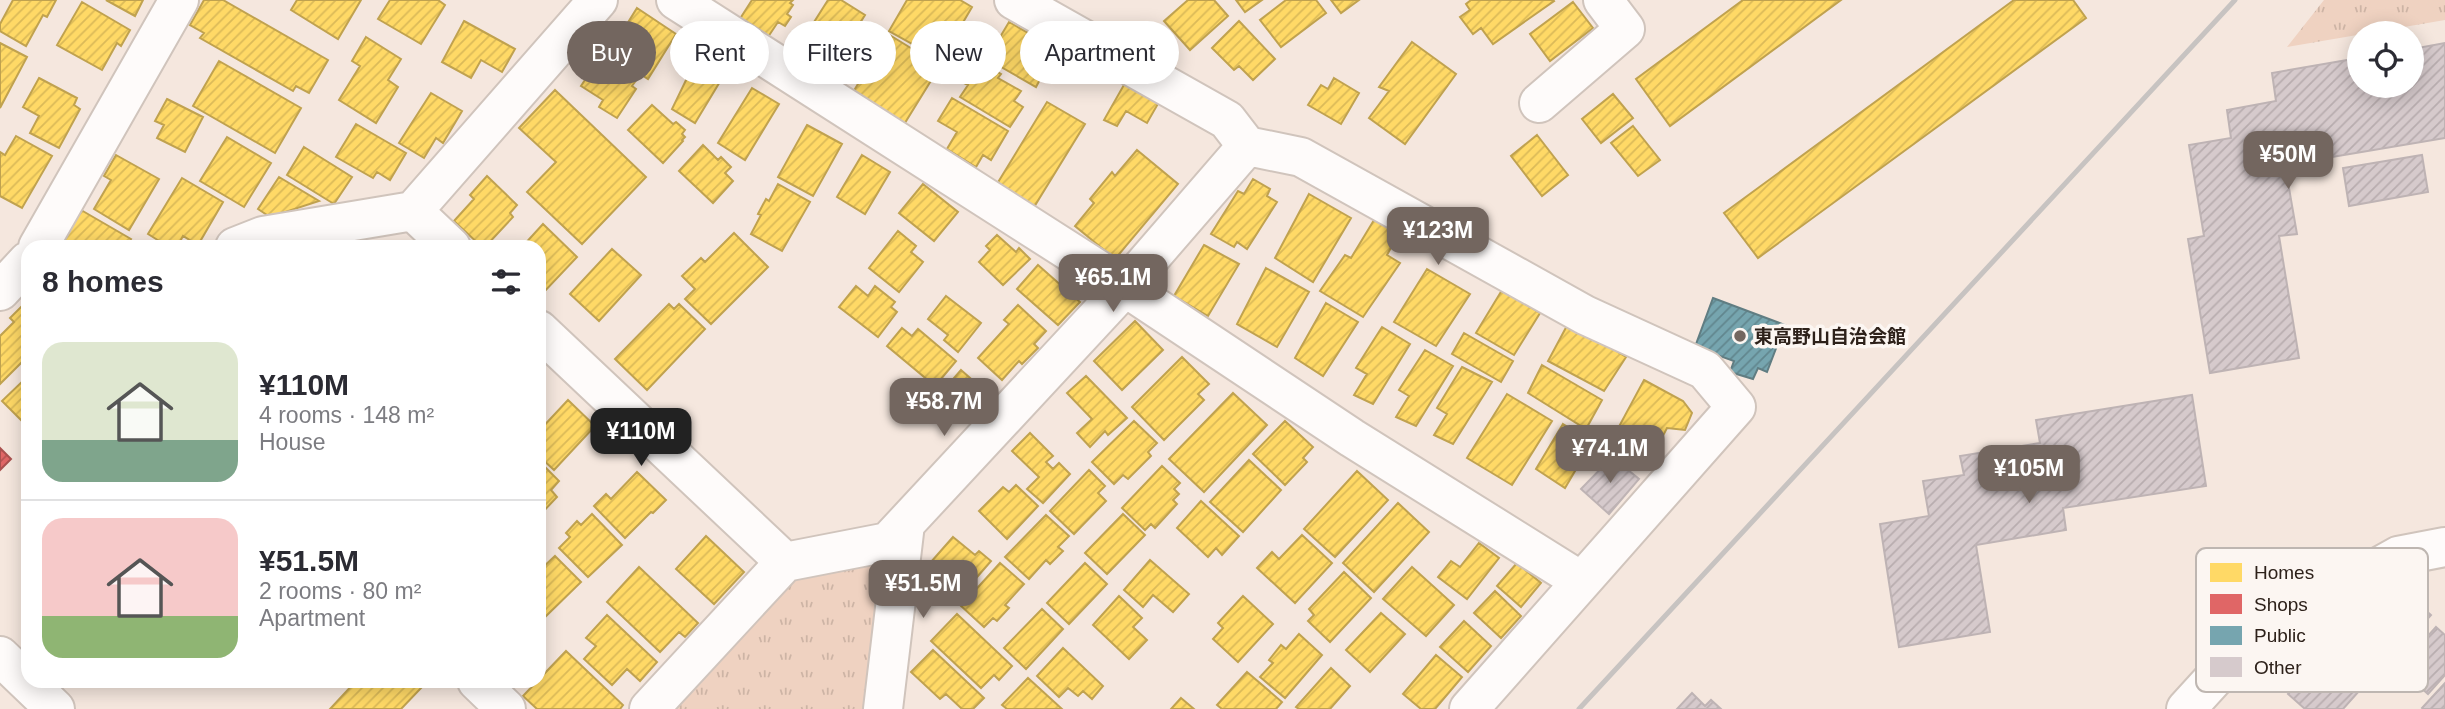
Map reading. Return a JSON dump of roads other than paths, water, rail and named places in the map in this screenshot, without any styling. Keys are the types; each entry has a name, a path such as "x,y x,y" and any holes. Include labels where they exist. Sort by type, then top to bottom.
{"street":[{"path":"41,240 179,0"},
{"path":"253,240 263,236 413,211 598,0"},
{"path":"676,0 1125,287 1352,438 1581,581"},
{"path":"1014,0 1227,120 1247,146 1301,157 1585,315 1705,370 1736,407 1469,709"},
{"path":"1539,103 1625,29 1603,0"},
{"path":"649,709 785,562 888,542 1125,287 1247,146"},
{"path":"413,211 444,240"},
{"path":"0,291 21,268"},
{"path":"546,337 785,562"},
{"path":"883,709 905,524"},
{"path":"0,656 21,676"},
{"path":"33,688 55,709"},
{"path":"484,688 506,709"},
{"path":"2186,709 2202,692"}],"railway":[{"path":"1579,709 2235,0"}],"place":[{"name":"東高野山自治会館","path":"1740,336"}]}
